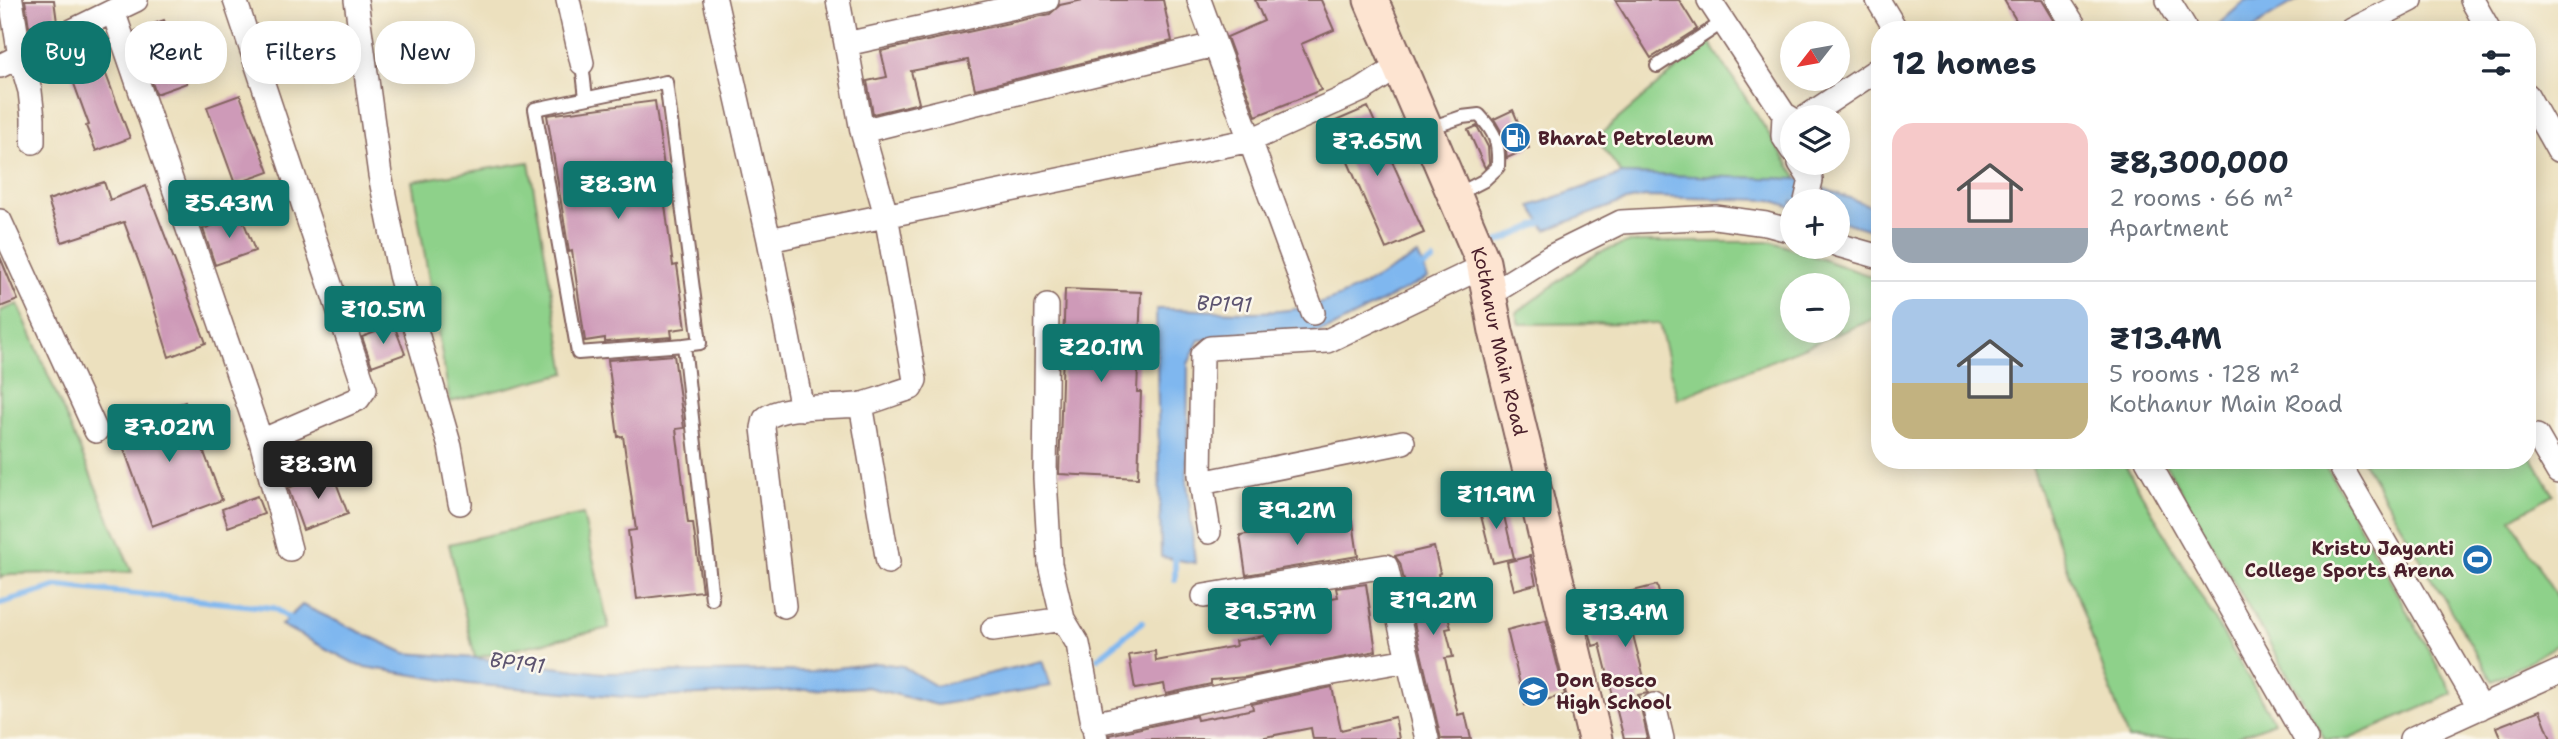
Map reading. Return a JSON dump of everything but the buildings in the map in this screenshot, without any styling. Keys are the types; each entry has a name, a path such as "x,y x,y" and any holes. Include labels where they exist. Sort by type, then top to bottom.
{"main road":[{"name":"Kothanur Main Road","path":"1371,0 1455,195 1486,281 1595,739"}],"street":[{"path":"11,0 10,62 30,91 33,142"},
{"path":"235,0 365,389 358,398 261,441"},
{"path":"356,0 380,175 424,363 450,447 460,503"},
{"path":"568,0 582,63"},
{"path":"715,0 769,240 802,409"},
{"path":"784,606 763,428 765,419 769,415 802,409 862,404 911,388 915,380 886,215 862,131 838,0"},
{"path":"846,44 1047,0"},
{"path":"1199,0 1313,313"},
{"path":"1709,0 1785,105"},
{"path":"1878,0 1891,21"},
{"path":"2058,0 2071,21"},
{"path":"2168,0 2182,21"},
{"path":"2370,21 2411,0"},
{"path":"2472,0 2484,21"},
{"path":"10,62 126,4 261,441 290,550"},
{"path":"862,131 1214,45"},
{"path":"769,240 1251,141 1362,90 1399,66"},
{"path":"1819,105 1871,80"},
{"path":"2536,112 2558,150"},
{"path":"1209,532 1201,483 1202,355 1210,348 1327,341 1550,257 1621,222 1715,217 1780,228"},
{"path":"0,221 96,431"},
{"path":"1850,248 1871,254"},
{"path":"1047,306 1045,478 1050,564 1063,619 1078,644 1094,732 1316,676 1408,660"},
{"path":"862,404 888,562"},
{"path":"2537,436 2558,472"},
{"path":"1201,483 1404,442"},
{"path":"2152,469 2301,738"},
{"path":"2342,469 2480,708"},
{"path":"1204,596 1386,566 1427,739"},
{"path":"993,629 1063,619"},
{"path":"2411,739 2558,672"},
{"path":"1654,705 1662,739"}],"lane":[{"path":"1657,66 1724,22"},
{"path":"582,63 586,98"},
{"path":"666,82 700,343 684,345 579,353 536,109 666,82"},
{"path":"1426,129 1462,117 1479,115 1492,128 1499,149 1498,167 1483,181 1455,195"},
{"path":"684,345 712,598"}],"green space":[{"path":"1709,41 1780,151 1780,175 1795,175 1798,179 1622,174 1596,138"},
{"path":"529,162 566,373 450,402 412,181"},
{"path":"1630,242 1773,242 1780,244 1780,259 1822,259 1871,276 1871,320 1850,329 1850,273 1780,273 1780,343 1815,343 1677,399 1659,323 1519,324 1516,313 1597,253"},
{"path":"18,304 132,572 10,574 0,578 0,311"},
{"name":"Kristu Jayanti College Sports Arena","path":"2536,465 2553,494 2511,519 2558,600 2558,644 2493,682 2367,469 2536,469"},
{"path":"2032,469 2127,469 2274,722 2232,739 2128,739"},
{"path":"2168,469 2328,469 2453,694 2349,739 2325,739"},
{"path":"583,514 609,628 475,658 449,544"}],"water":[{"path":"2246,0 2297,0 2264,21 2222,21"},
{"path":"1622,174 1798,179 1825,189 1780,189 1780,203 1771,200 1645,197 1622,202 1546,230 1531,206"},
{"path":"1850,198 1871,206 1871,230 1850,224"},
{"path":"1418,255 1428,278 1329,329 1315,333 1199,340 1188,364 1187,480 1195,563 1161,557 1156,309 1247,312 1283,311 1317,305 1376,279"},
{"path":"302,605 405,653 604,673 812,671 877,663 902,666 936,686 1042,661 1051,686 937,705 867,687 638,698 469,684 359,666 281,625"}],"waterway":[{"name":"BP191","path":"1499,242 1548,220"},
{"name":"BP191","path":"1418,270 1433,261"},
{"name":"BP191","path":"1175,553 1175,579"},
{"name":"BP191","path":"0,603 59,586 274,608 295,622"},
{"name":"BP191","path":"1098,658 1142,622"}],"place":[{"name":"Bharat Petroleum","path":"1515,138"},
{"name":"Kristu Jayanti College Sports Arena","path":"2477,559"},
{"name":"Don Bosco High School","path":"1533,691"}]}
